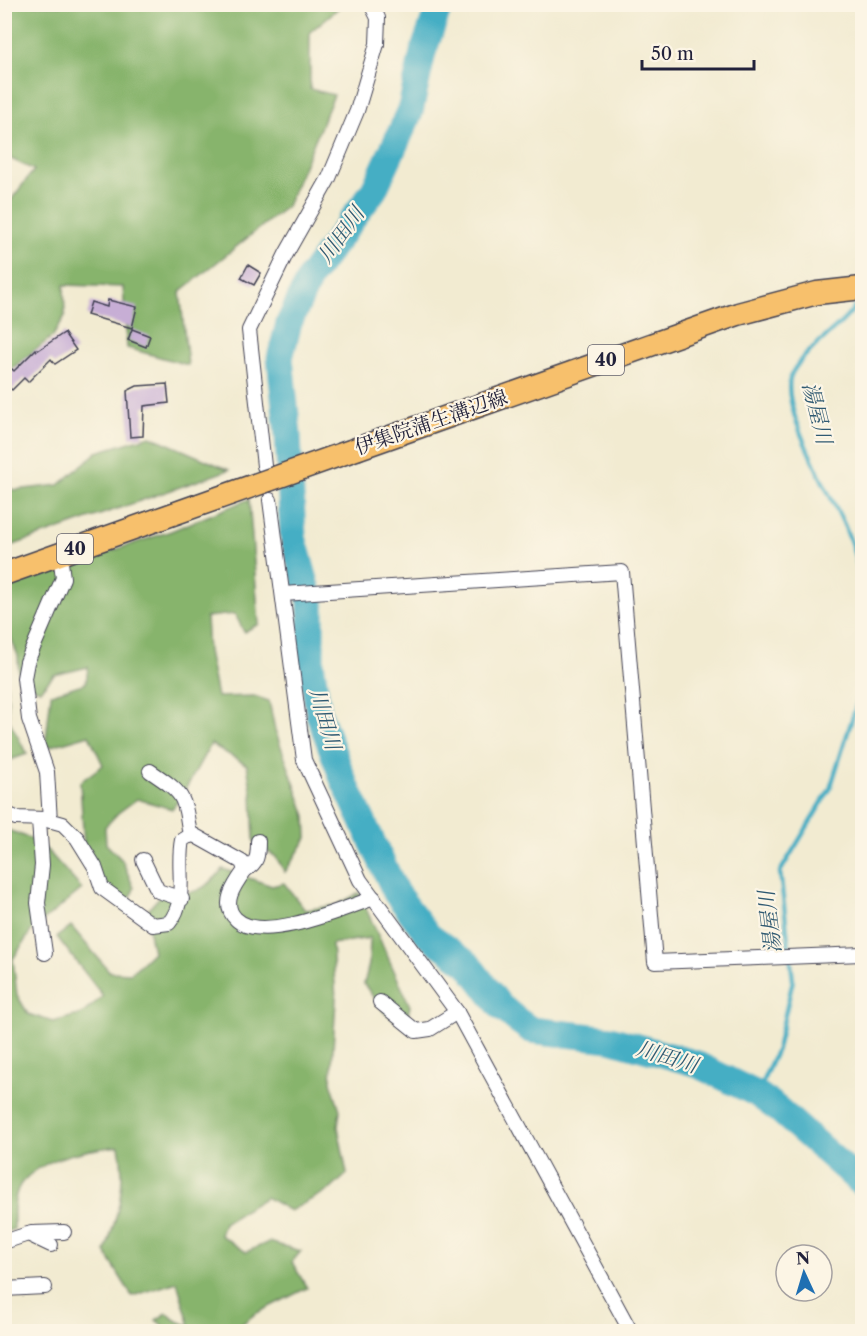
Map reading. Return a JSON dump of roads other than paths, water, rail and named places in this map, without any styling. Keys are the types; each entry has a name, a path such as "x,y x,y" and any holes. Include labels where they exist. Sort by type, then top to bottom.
{"main road":[{"name":"伊集院蒲生溝辺線","path":"4,574 747,311 817,293 860,288"}],"street":[{"path":"264,466 249,330 286,254 329,178 357,111 377,44 378,18 371,4"},
{"path":"270,500 304,760 360,880 457,1012 631,1332"},
{"path":"45,953 38,903 47,772 30,720 24,678 27,662 63,578 60,555"},
{"path":"283,594 622,572 655,962 862,954"},
{"path":"150,771 178,790 186,807 190,836"},
{"path":"4,813 16,818 63,824 77,838 95,867 102,888 153,925 169,923 177,913 182,899 179,856 182,840 192,834 242,862 245,870"},
{"path":"258,841 258,856 254,865 245,870 228,900 231,914 244,927 274,929 374,898"},
{"path":"143,860 158,891 182,899"},
{"path":"380,1002 416,1031 430,1029 457,1012"},
{"path":"4,1242 40,1231 64,1232"},
{"path":"28,1234 51,1245"},
{"path":"4,1289 45,1287"}],"waterway":[{"name":"川田川","path":"440,4 423,52 410,112 374,190 310,277 289,323 280,358 288,435 293,537 311,602 311,663 319,714 343,779 396,893 429,936 468,964 500,1006 531,1030 610,1039 694,1063 757,1094 779,1110 862,1184"},
{"name":"湯屋川","path":"862,295 838,326 799,362 792,373 789,387 798,427 851,543 862,593"},
{"name":"湯屋川","path":"757,1094 777,1049 793,980 780,872 830,789 862,687"}]}
